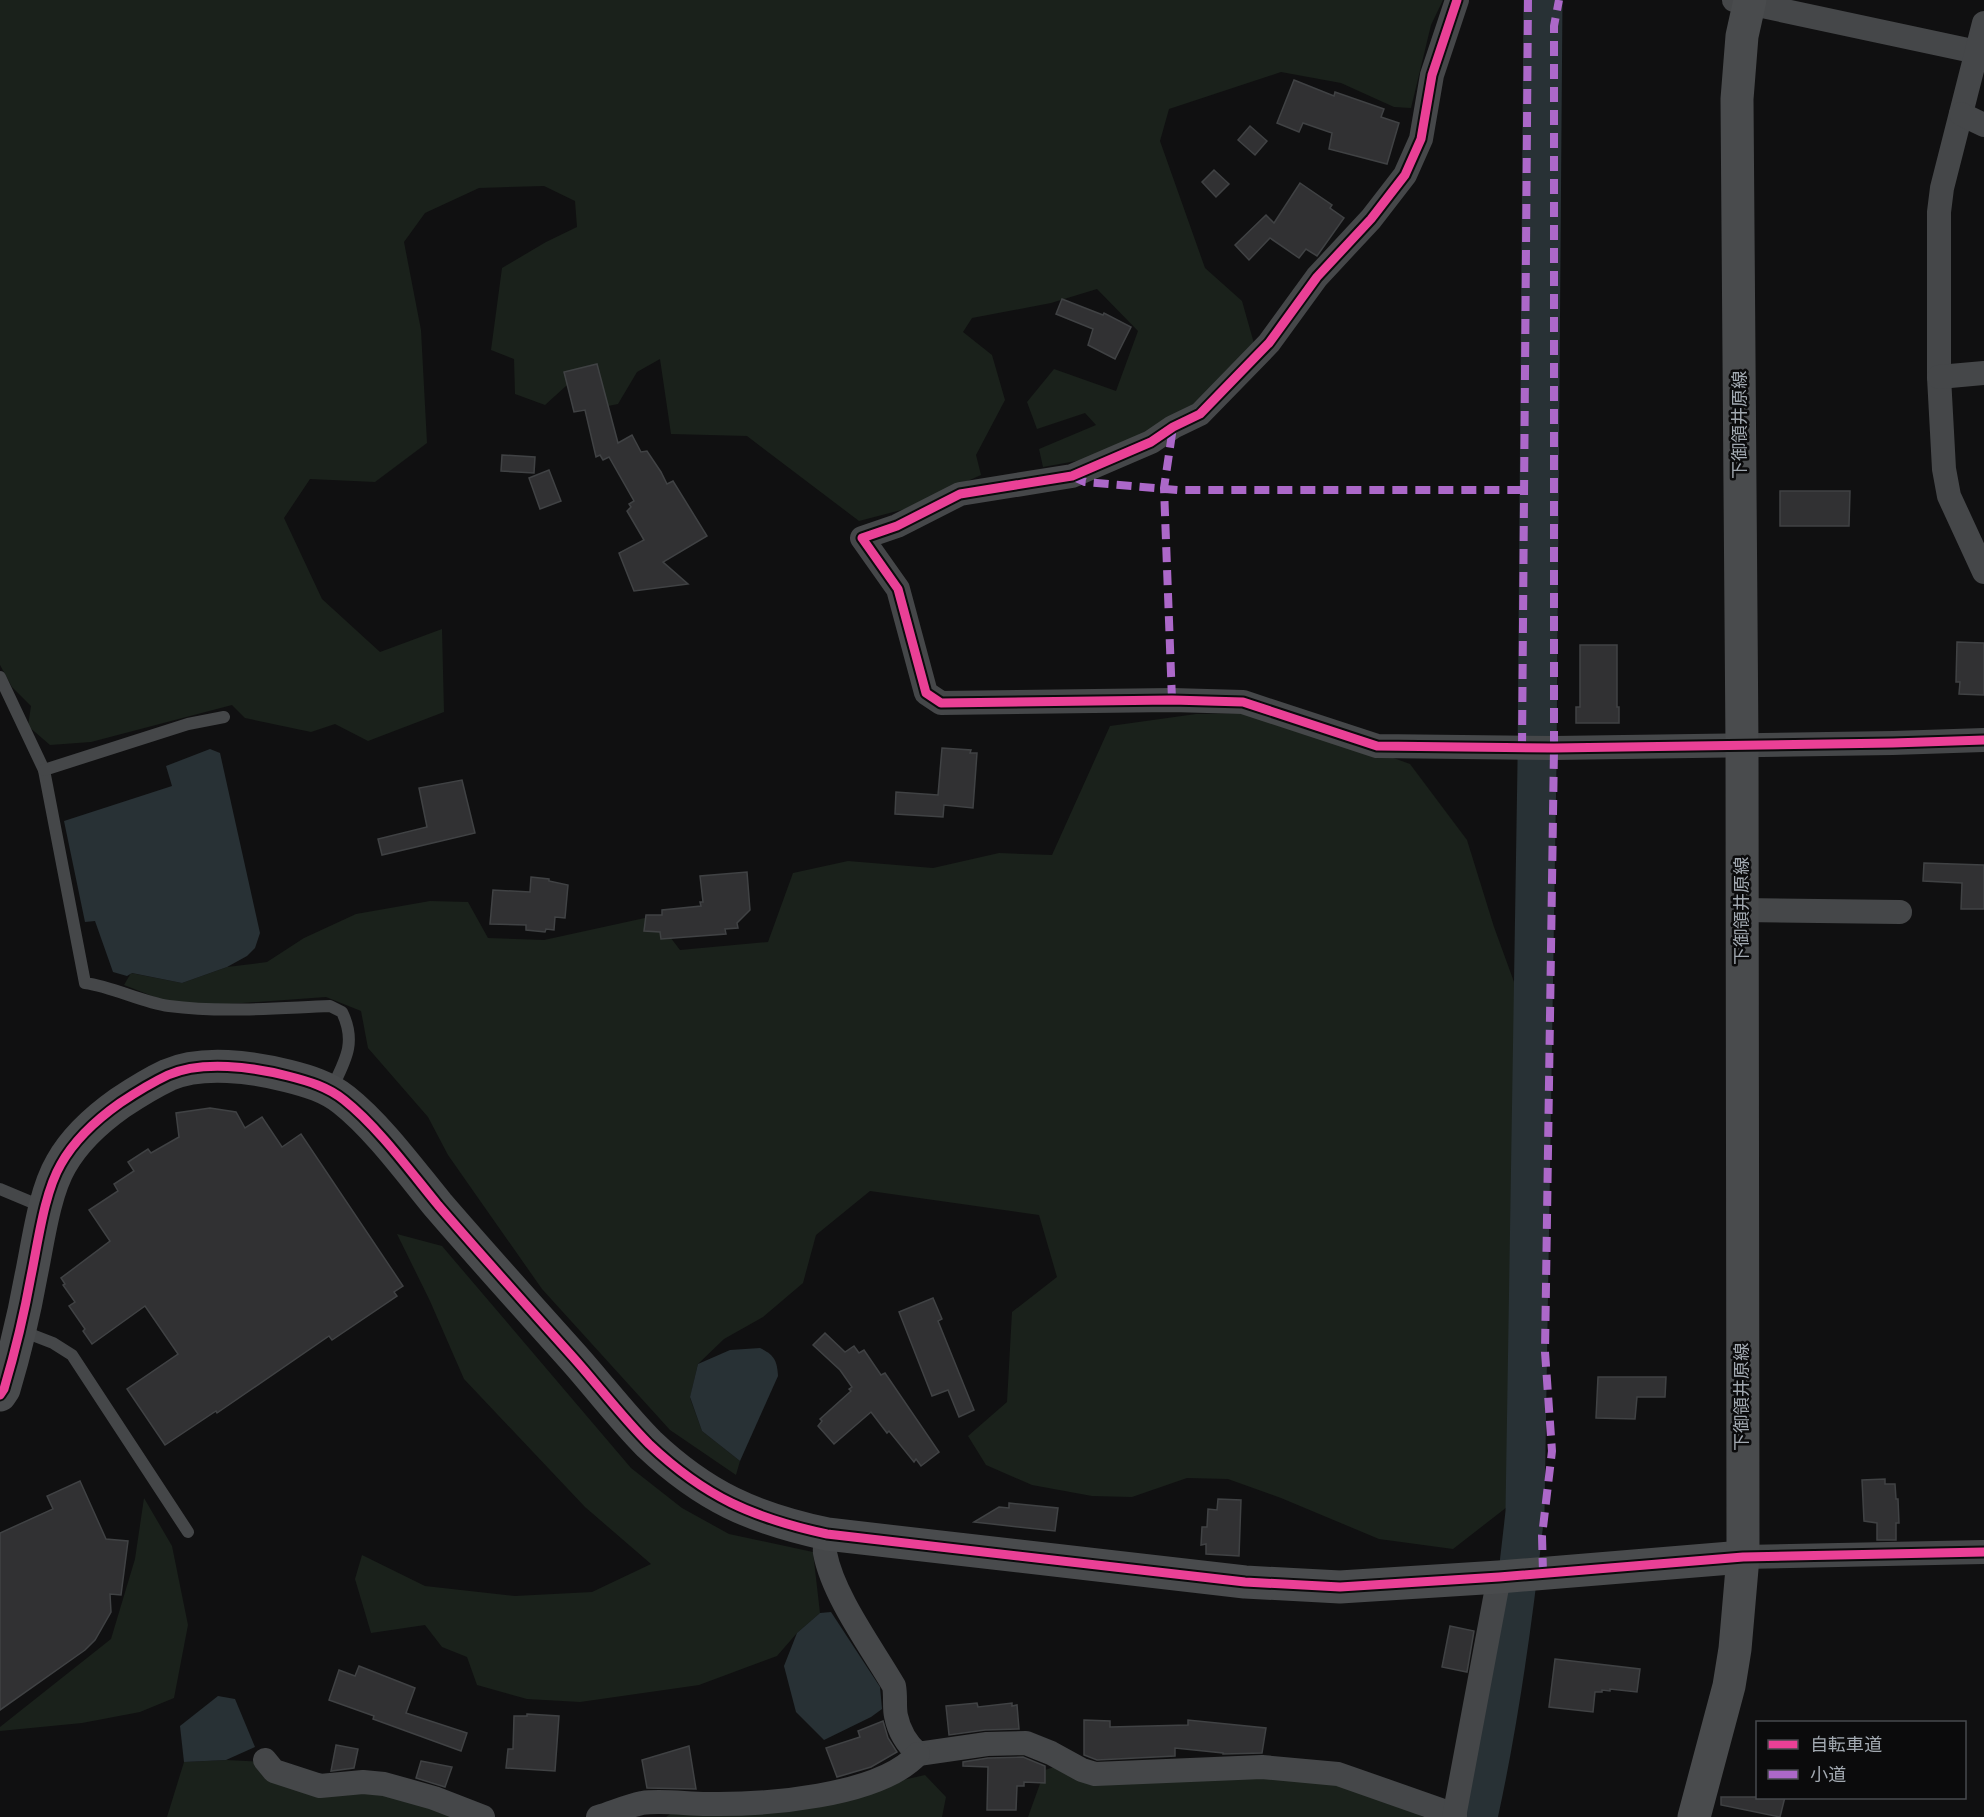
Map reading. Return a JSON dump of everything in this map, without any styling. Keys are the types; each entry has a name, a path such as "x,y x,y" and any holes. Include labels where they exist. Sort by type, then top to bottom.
{"street":[{"path":"1457,0 1432,75 1421,139 1405,175 1371,219 1317,277 1269,343 1200,414 1173,427 1151,442 1072,476 960,494 897,526 862,538 898,589 926,693 941,703 1160,700 1243,702 1377,746 1538,748 1742,746 1984,740"},
{"path":"1745,1 1977,52"},
{"name":"下御領井原線","path":"1695,1817 1729,1686 1743,1557 1742,746 1737,99 1745,1"},
{"path":"1984,22 1942,188 1939,212 1939,376 1944,470 1949,496 1984,572"},
{"path":"1961,114 1984,125"},
{"path":"1939,376 1984,373"},
{"path":"1742,910 1899,912"},
{"path":"0,1395 4,1389 21,1331 45,1207 60,1165 89,1126 138,1091 170,1074 197,1068 236,1067 275,1072 322,1086 342,1098 363,1116 455,1224 649,1443 690,1479 722,1500 787,1526 826,1534 1245,1582 1340,1587 1506,1577 1743,1557 1984,1552"},
{"path":"826,1534 824,1551 833,1579 848,1609 894,1686 897,1699 895,1714 903,1736 918,1754"},
{"path":"598,1817 644,1803 710,1804 826,1795 878,1780 909,1764 918,1754 987,1744 1026,1743 1095,1774 1262,1767 1338,1774 1455,1816 1506,1577"},
{"path":"265,1760 274,1771 320,1786 363,1782 384,1784 434,1798 483,1817"}],"lane":[{"path":"0,676 44,770 85,983 104,986 167,1006 216,1010 330,1006 342,1012 350,1034 345,1060 330,1091"},
{"path":"44,770 188,724 224,717"},
{"path":"0,1189 45,1207"},
{"path":"21,1331 53,1343 72,1355 188,1532"}],"shaded area":[{"path":"0,0 1443,0 1431,25 1411,108 1394,107 1341,83 1281,72 1169,109 1160,141 1205,268 1242,301 1255,347 1206,401 1098,457 1043,467 1039,449 1096,425 1085,413 1037,429 1027,402 1054,369 1116,391 1138,331 1097,289 1051,303 972,318 963,332 992,355 1005,400 976,455 981,475 905,509 859,521 747,436 671,434 660,359 637,372 618,404 588,410 582,376 566,386 545,405 515,394 514,359 491,350 502,268 577,227 575,201 544,186 479,188 425,213 404,242 421,330 427,443 375,482 310,479 284,518 322,599 380,652 442,629 444,712 368,741 335,724 311,732 245,718 232,705 91,742 50,745 28,726 31,706 12,687 0,665"},
{"path":"1270,713 1410,764 1467,840 1494,927 1518,993 1525,1208 1521,1483 1507,1507 1453,1549 1379,1539 1281,1498 1228,1479 1187,1478 1132,1497 1092,1496 1032,1485 986,1465 968,1436 1007,1402 1012,1312 1057,1277 1039,1215 870,1191 816,1235 803,1283 763,1317 724,1339 698,1364 690,1398 702,1431 740,1461 736,1475 670,1430 542,1289 448,1155 428,1117 368,1048 361,1011 326,997 215,1005 165,1001 124,985 131,973 182,983 227,967 267,962 304,938 356,914 430,901 468,902 488,938 544,940 654,916 680,950 768,942 793,873 848,861 933,868 999,853 1052,855 1110,726 1196,714"},
{"path":"210,749 220,753 260,933 255,948 247,956 227,967 182,983 132,973 127,976 113,972 95,921 85,922 64,821 172,786 166,766"},
{"path":"397,1234 442,1246 631,1468 682,1508 729,1534 813,1552 820,1613 797,1633 777,1656 699,1685 580,1702 527,1699 477,1685 467,1657 442,1647 425,1625 371,1633 355,1579 362,1555 425,1586 515,1596 592,1592 651,1564 585,1507 464,1379 430,1301"},
{"path":"760,1348 774,1359 778,1376 740,1461 702,1431 690,1397 698,1364 730,1350"},
{"path":"144,1498 172,1546 188,1625 174,1698 140,1712 82,1723 0,1731 0,1727 111,1639 135,1559"},
{"path":"831,1612 880,1687 882,1709 871,1717 824,1740 796,1712 784,1666 797,1633 820,1613"},
{"path":"218,1696 235,1699 255,1747 226,1760 184,1762 180,1726"},
{"path":"226,1760 268,1762 326,1794 388,1794 458,1817 167,1817 184,1762"},
{"path":"1060,1765 1323,1779 1410,1807 1423,1817 1028,1817 1045,1770"},
{"path":"925,1775 946,1797 942,1817 666,1817 670,1814"}],"building":[{"path":"1294,80 1334,96 1335,92 1384,109 1381,117 1399,123 1387,164 1329,149 1332,133 1303,123 1299,132 1277,123"},
{"path":"1250,126 1267,141 1255,155 1238,140"},
{"path":"1214,170 1229,184 1216,197 1202,182"},
{"path":"1300,183 1332,205 1330,208 1344,218 1317,256 1306,249 1299,258 1270,238 1249,260 1235,245 1266,215 1274,223"},
{"path":"1062,299 1103,315 1104,313 1131,327 1115,359 1088,345 1093,329 1056,314"},
{"path":"597,364 618,443 632,435 641,452 647,451 667,484 673,481 707,536 663,562 688,584 634,591 619,553 644,540 627,511 631,507 629,504 634,501 609,457 603,460 600,455 596,457 585,410 574,412 564,372"},
{"path":"502,455 535,457 534,473 501,471"},
{"path":"549,470 561,501 540,509 529,478"},
{"path":"1780,491 1850,491 1849,526 1780,526"},
{"path":"1957,642 1984,643 1984,695 1959,694 1960,682 1956,682"},
{"path":"1580,645 1617,645 1619,723 1576,723 1576,707 1580,707"},
{"path":"942,748 971,750 970,753 977,753 973,808 944,805 943,817 895,814 896,792 938,795"},
{"path":"462,780 475,833 382,855 378,839 427,827 419,788"},
{"path":"1924,863 1984,865 1984,909 1961,909 1962,883 1923,881"},
{"path":"747,872 750,910 737,923 738,928 725,929 726,934 661,939 660,932 644,931 646,915 662,915 662,910 701,906 700,902 703,902 700,876"},
{"path":"531,877 549,879 549,881 568,885 565,918 555,917 554,930 546,929 545,932 526,930 526,925 490,924 493,890 530,892"},
{"path":"210,1108 236,1112 245,1128 262,1117 282,1147 301,1134 403,1286 394,1292 397,1296 332,1340 329,1336 217,1413 216,1411 165,1445 127,1389 178,1354 145,1306 92,1344 69,1306 75,1302 61,1278 110,1241 89,1210 118,1191 114,1184 134,1171 128,1162 148,1149 151,1153 179,1137 176,1113"},
{"path":"933,1298 942,1319 938,1321 974,1410 959,1417 948,1390 932,1396 899,1312"},
{"path":"825,1333 845,1352 854,1346 859,1353 864,1350 881,1375 885,1373 939,1452 921,1466 916,1459 914,1462 871,1412 834,1444 818,1426 822,1421 820,1419 851,1391 849,1389 852,1387 840,1370 813,1345"},
{"path":"1598,1377 1666,1377 1665,1397 1637,1397 1635,1419 1596,1418"},
{"path":"1885,1479 1885,1484 1895,1484 1896,1499 1898,1499 1899,1523 1896,1523 1896,1540 1877,1540 1877,1523 1864,1521 1862,1480"},
{"path":"80,1481 106,1539 128,1541 121,1595 110,1594 111,1612 95,1640 85,1650 0,1710 0,1533 53,1509 47,1496"},
{"path":"1218,1499 1241,1500 1239,1556 1206,1554 1206,1544 1201,1545 1202,1527 1207,1527 1208,1509 1217,1510"},
{"path":"1009,1503 1058,1508 1055,1531 974,1522 999,1507 1009,1508"},
{"path":"1450,1626 1474,1631 1467,1672 1442,1667"},
{"path":"1555,1659 1640,1669 1637,1692 1610,1689 1610,1691 1595,1692 1593,1712 1549,1707"},
{"path":"359,1666 415,1688 406,1713 467,1733 461,1751 373,1719 374,1716 329,1700 339,1670 355,1676"},
{"path":"977,1703 978,1707 1012,1703 1012,1706 1017,1705 1019,1729 985,1730 949,1735 946,1706"},
{"path":"527,1714 559,1716 555,1771 506,1768 508,1749 513,1749 514,1716 527,1716"},
{"path":"1084,1720 1110,1721 1110,1727 1188,1725 1188,1720 1266,1728 1262,1753 1223,1754 1175,1748 1175,1756 1097,1760 1084,1755"},
{"path":"883,1721 888,1738 897,1752 871,1767 837,1777 826,1748 860,1737 858,1731"},
{"path":"336,1745 358,1749 354,1768 331,1771"},
{"path":"689,1746 696,1789 647,1788 642,1760"},
{"path":"1023,1757 1045,1766 1045,1783 1024,1782 1024,1786 1017,1786 1016,1810 987,1810 988,1767 963,1766 963,1762 988,1758"},
{"path":"421,1761 452,1767 445,1787 416,1778"},
{"path":"1721,1797 1784,1799 1780,1817 1721,1805"}],"waterway":[{"path":"1478,1817 1506,1665 1525,1512 1537,764 1543,0"}],"marked path":[{"path":"1522,748 1528,0"},
{"path":"1543,1573 1542,1536 1552,1451 1545,1352 1554,748 1554,26 1559,0"},
{"path":"1172,700 1164,488 1173,427"},
{"path":"1072,476 1085,482 1178,490 1524,490"}],"cycle path":[{"path":"1457,0 1432,75 1421,139 1405,175 1371,219 1317,277 1269,343 1200,414 1173,427 1151,442 1072,476 960,494 897,526 862,538 898,589 926,693 941,703 1172,700 1243,702 1377,746 1554,748 1984,740"},
{"path":"0,1395 4,1389 19,1333 46,1203 55,1176 67,1155 79,1138 103,1116 155,1081 181,1070 228,1066 303,1080 338,1095 381,1136 438,1205 649,1444 710,1492 753,1512 800,1528 827,1534 1245,1582 1340,1587 1499,1577 1743,1557 1984,1552"}]}
